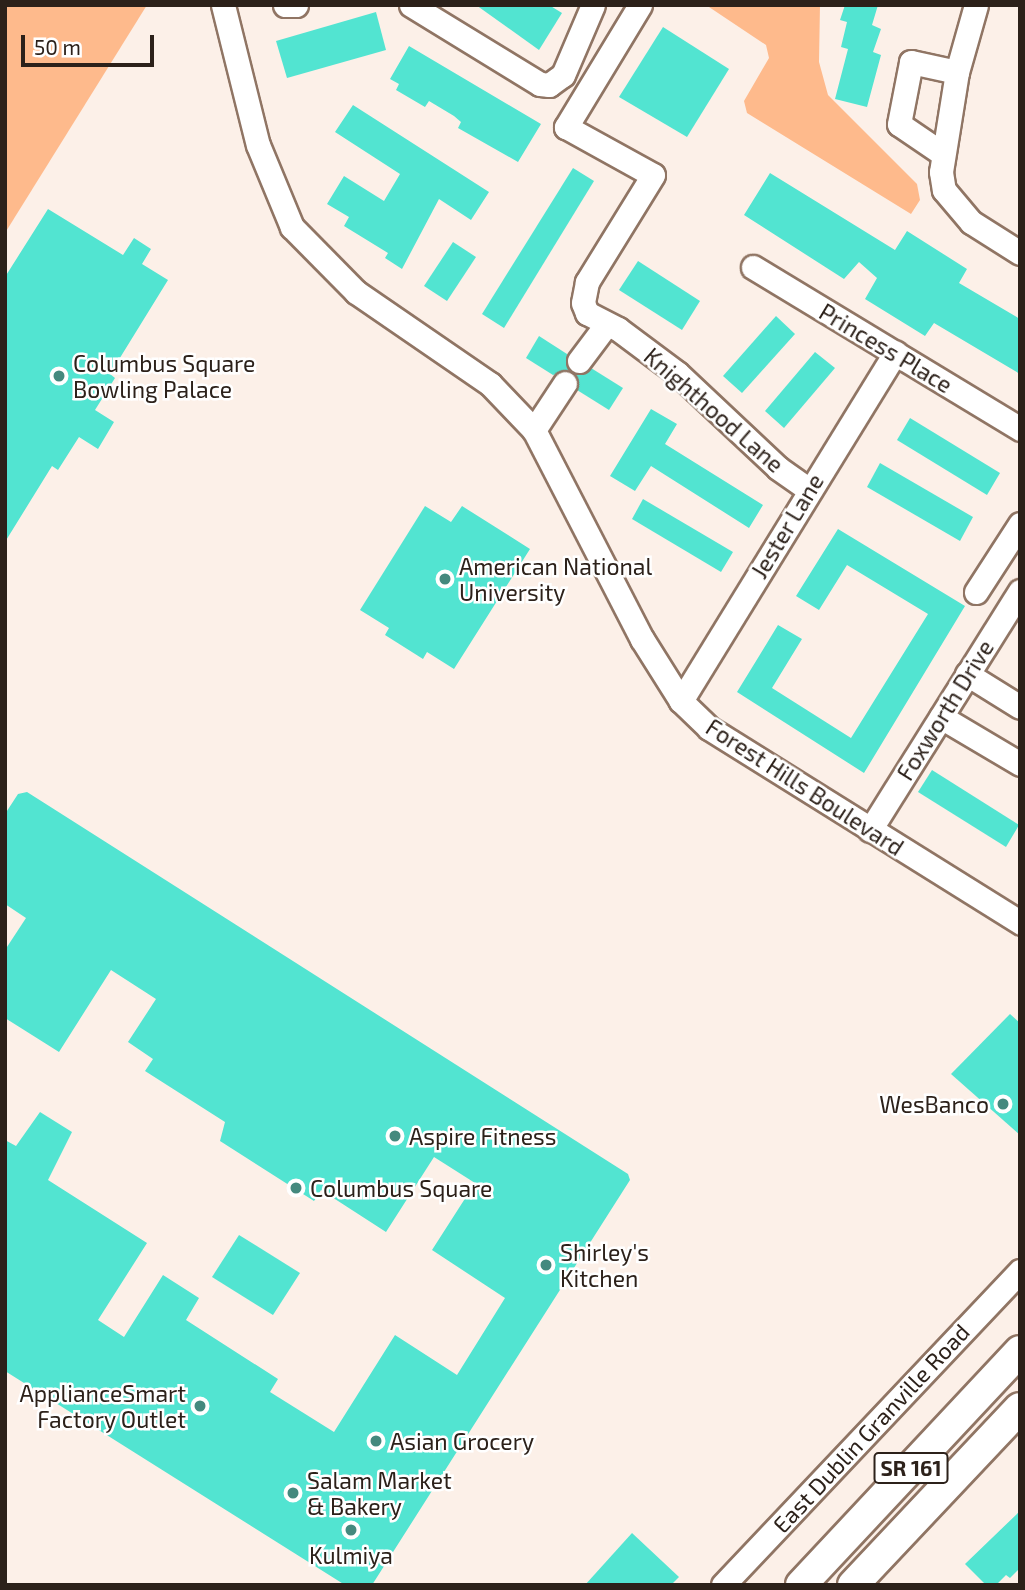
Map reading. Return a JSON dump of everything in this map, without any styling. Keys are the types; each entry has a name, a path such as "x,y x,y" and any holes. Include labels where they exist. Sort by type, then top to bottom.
{"main road":[{"name":"SR 161","path":"801,1585 1020,1351"},
{"name":"SR 161","path":"853,1585 1020,1408"}],"street":[{"name":"Forest Hills Boulevard","path":"223,5 258,145 292,227 356,292 490,384 534,430 642,639 681,701 709,728 1020,922"},
{"path":"285,5 296,5"},
{"path":"411,5 540,84 549,85 563,75 593,5"},
{"name":"Knighthood Lane","path":"640,5 566,127 653,175 583,292 587,313 618,329 677,373 778,468 809,490"},
{"path":"976,5 957,72 943,154 944,190 971,222 1020,253"},
{"path":"943,154 899,124 912,62 957,72"},
{"name":"Princess Place","path":"753,267 1020,429"},
{"path":"579,361 606,325"},
{"name":"Jester Lane","path":"681,701 895,353"},
{"path":"534,430 565,383"},
{"path":"976,592 1020,524"},
{"name":"Foxworth Drive","path":"870,830 1020,591"},
{"path":"967,674 1020,706"},
{"path":"941,717 1020,764"},
{"name":"East Dublin Granville Road","path":"723,1585 1020,1271"}],"shaded area":[{"path":"5,5 147,5 5,233"},
{"path":"706,5 820,5 819,62 828,95 917,184 920,200 911,214 747,113 744,101 769,58 766,45"}],"building":[{"path":"476,5 549,5 562,13 539,50"},
{"path":"845,5 878,5 872,25 881,29 873,52 881,55 867,107 835,99 848,49 841,47 847,22 840,20"},
{"path":"376,12 386,50 287,78 276,41"},
{"path":"663,27 729,69 687,137 619,97"},
{"path":"409,46 541,124 518,162 458,128 461,122 429,101 425,107 396,90 399,84 390,79"},
{"path":"353,105 489,192 471,220 439,199 402,269 385,258 388,253 344,226 349,217 327,204 344,176 384,201 400,174 335,132"},
{"path":"573,168 594,181 504,328 482,314"},
{"path":"770,173 895,250 907,231 967,269 959,283 1020,319 1020,374 934,323 925,336 865,299 877,278 859,262 844,279 744,215"},
{"name":"Columbus Square Bowling Palace","path":"48,209 123,255 134,238 151,249 142,264 168,280 110,374 115,378 95,410 114,422 98,449 79,437 58,470 52,466 5,542 5,277"},
{"path":"453,242 476,257 447,301 424,286"},
{"path":"638,261 700,301 682,330 619,290"},
{"path":"776,316 795,334 742,393 723,376"},
{"path":"539,336 567,354 569,370 553,375 526,358"},
{"path":"815,352 835,368 784,428 765,411"},
{"path":"591,368 623,388 609,410 577,390 575,374"},
{"path":"651,409 677,424 665,444 763,505 749,528 651,466 635,491 610,476"},
{"path":"910,418 1000,473 987,495 897,440"},
{"path":"880,463 973,517 960,541 867,487"},
{"path":"643,499 733,552 721,572 632,519"},
{"name":"American National University","path":"425,506 451,522 462,506 530,549 454,669 427,652 423,659 385,635 389,628 360,610"},
{"path":"838,529 965,606 864,773 737,692 778,625 802,639 772,688 851,738 928,614 847,565 819,610 796,596"},
{"path":"932,770 1019,825 1006,847 918,792"},
{"path":"27,792 628,1174 630,1180 372,1585 345,1585 5,1371 5,1140 16,1146 40,1112 72,1132 48,1180 147,1243 98,1320 124,1337 163,1275 199,1298 186,1320 278,1379 270,1392 334,1432 395,1335 457,1375 505,1298 432,1250 475,1183 434,1157 386,1232 321,1190 314,1201 220,1141 225,1122 145,1071 153,1059 128,1042 156,999 111,970 59,1052 5,1018 5,950 26,918 5,904 5,814 18,794"},
{"name":"WesBanco","path":"1010,1014 1020,1023 1020,1135 951,1074"},
{"path":"239,1235 300,1273 273,1315 212,1277"},
{"path":"1020,1511 1020,1568 1010,1578 1006,1575 996,1585 986,1585 965,1564"},
{"path":"632,1533 679,1577 671,1585 585,1585"}],"place":[{"name":"Columbus Square Bowling Palace","path":"59,376"},
{"name":"American National University","path":"445,579"},
{"name":"WesBanco","path":"1003,1104"},
{"name":"Aspire Fitness","path":"395,1136"},
{"name":"Columbus Square","path":"296,1188"},
{"name":"Shirley's Kitchen","path":"546,1265"},
{"name":"ApplianceSmart Factory Outlet","path":"200,1406"},
{"name":"Asian Grocery","path":"376,1441"},
{"name":"Salam Market & Bakery","path":"293,1493"},
{"name":"Kulmiya","path":"351,1530"}]}
